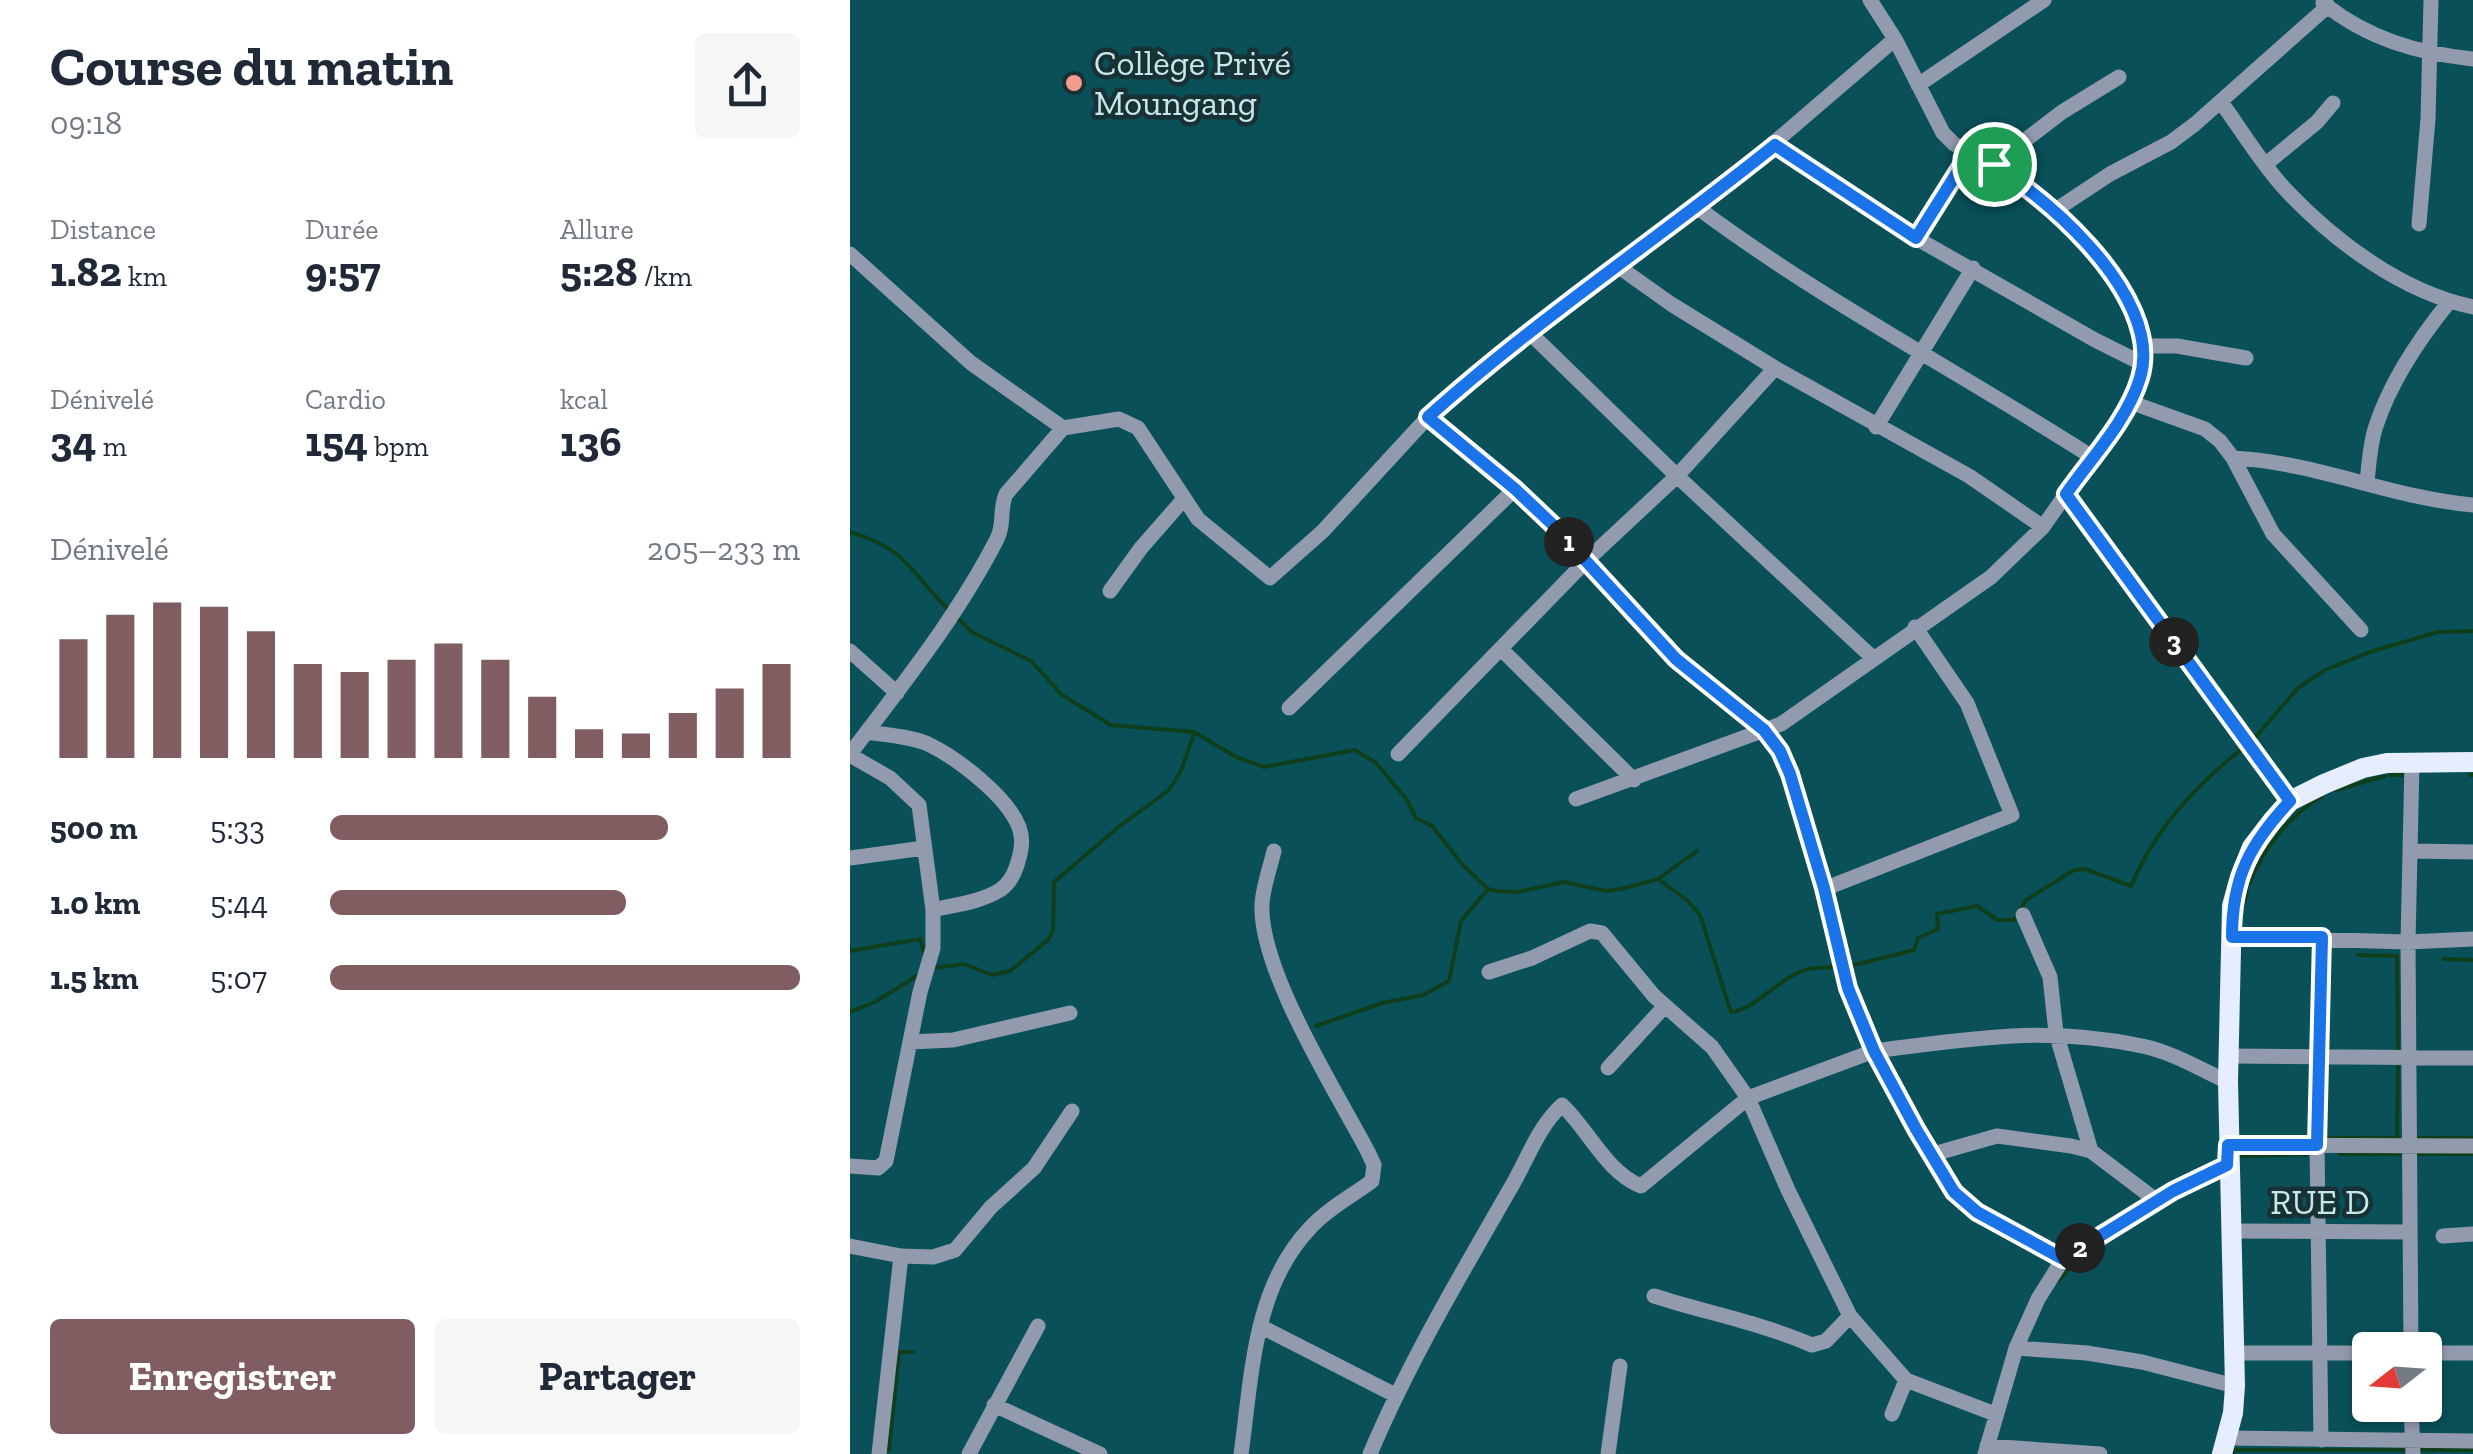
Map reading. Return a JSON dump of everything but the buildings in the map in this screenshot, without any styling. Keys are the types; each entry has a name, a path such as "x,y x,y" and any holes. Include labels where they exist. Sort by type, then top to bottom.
{"main road":[{"path":"2225,1446 2236,1354 2227,1155 2232,906 2252,848 2290,801 2363,768 2412,762 2473,762"}],"street":[{"path":"1576,799 1634,780 1795,715 1991,578 2043,527 2130,402 2144,364 2129,303 2103,260 2054,211 1994,164 1954,144 1943,134 1870,0"},
{"path":"1918,85 2044,0"},
{"path":"2419,224 2428,118 2431,0"},
{"path":"2054,211 2110,174 2170,142 2221,102 2324,3 2366,32 2427,54 2473,59"},
{"path":"850,1166 878,1168 886,1161 933,948 933,910 919,806 911,795 850,754 929,651 996,541 1003,526 1006,494 1063,428 1119,419 1138,428 1198,519 1266,576 1273,577 1357,496 1428,417 1530,332 1698,208 1895,40"},
{"path":"1994,164 2062,112 2119,76"},
{"path":"2221,102 2284,188 2350,246 2391,274 2449,302 2473,307"},
{"path":"2266,164 2317,122 2333,103"},
{"path":"1775,145 1916,238 2144,364"},
{"path":"1916,238 1970,152"},
{"path":"1698,208 1798,280 2008,402 2092,457"},
{"path":"850,254 971,362 1063,428"},
{"path":"1619,267 1670,304 1876,426 1969,476 2043,527"},
{"path":"1876,426 1972,268"},
{"path":"2367,482 2374,429 2388,396 2412,350 2449,302"},
{"path":"1530,332 1873,658"},
{"path":"2142,346 2177,346 2246,358"},
{"path":"1398,754 1587,560 1678,476 1776,368"},
{"path":"2130,402 2205,430 2220,441 2273,534 2361,630"},
{"path":"1428,417 1515,489 1587,560 1632,616 1676,659 1764,730 1780,751 1824,888 1848,988 1874,1051 1930,1154 1954,1192 1977,1212 2063,1259"},
{"path":"2233,458 2294,465 2405,495 2473,506"},
{"path":"1289,708 1515,489"},
{"path":"2066,494 2290,801"},
{"path":"1110,591 1182,500"},
{"path":"1824,888 2012,815 1967,702 1915,628"},
{"path":"1501,649 1634,780"},
{"path":"850,651 896,693"},
{"path":"866,732 923,742 939,750 989,789 1018,824 1021,850 1008,883 986,896 933,910"},
{"path":"2410,1332 2408,942 2412,762"},
{"path":"850,858 924,848"},
{"path":"1241,1454 1260,1326 1274,1283 1311,1226 1363,1188 1375,1174 1368,1152 1299,1024 1269,948 1262,902 1274,851"},
{"path":"2412,851 2473,852"},
{"path":"2023,915 2050,977 2056,1033 2091,1151"},
{"path":"1489,972 1596,930 1664,1007 1712,1047 1748,1098 1850,1316 1906,1380 1995,1414"},
{"path":"2232,937 2408,942 2473,939"},
{"path":"2312,1445 2321,1353 2317,1145 2322,937"},
{"path":"1608,1068 1664,1007"},
{"path":"910,1042 954,1040 1070,1014"},
{"path":"1370,1454 1395,1395 1543,1125 1560,1107 1565,1106 1595,1146 1641,1186 1748,1098 1874,1051 2022,1032 2056,1033 2144,1046 2228,1082"},
{"path":"2230,1056 2473,1058"},
{"path":"850,1246 902,1256 933,1257 955,1250 991,1207 1034,1168 1072,1111"},
{"path":"1930,1154 1998,1136 2034,1139 2091,1151 2157,1201"},
{"path":"2100,1454 1986,1450 2016,1348 2038,1299 2063,1259 2227,1155 2317,1145 2473,1146"},
{"name":"RUE D","path":"2231,1232 2408,1232"},
{"path":"2443,1236 2473,1234"},
{"path":"879,1454 902,1256"},
{"path":"1654,1296 1770,1327 1812,1345 1826,1341 1850,1316"},
{"path":"970,1454 1038,1326"},
{"path":"1260,1326 1395,1395"},
{"path":"2016,1348 2142,1362 2234,1386"},
{"path":"2236,1354 2352,1353"},
{"path":"2442,1353 2473,1354"},
{"path":"1608,1454 1620,1366"},
{"path":"1892,1414 1906,1380"},
{"path":"994,1406 1100,1454"},
{"path":"2411,1422 2413,1448"},
{"path":"2225,1446 2413,1448 2473,1441"}],"waterway":[{"path":"850,532 897,555 949,610"},
{"path":"956,617 972,632 1031,661 1062,695 1111,725 1194,732 1236,757 1264,767 1355,750 1376,763 1407,800 1416,818 1432,826 1488,889 1517,892 1564,882 1606,891 1621,889 1658,879 1697,851"},
{"path":"2253,740 2298,688 2325,670 2438,632 2473,631"},
{"path":"933,968 964,964 992,975 1010,971 1048,940 1053,930 1054,882 1169,790 1181,771 1194,733"},
{"path":"1850,966 1914,950 1918,938 1938,929 1937,914 1977,906 1997,920 2014,920 2026,900 2074,870 2085,869 2131,886 2152,845 2179,809 2246,746"},
{"path":"2390,775 2405,775"},
{"path":"2336,790 2385,776"},
{"path":"2249,885 2278,834 2322,796"},
{"path":"1658,879 1700,915 1731,1012 1749,1006 1802,971 1835,967"},
{"path":"1316,1026 1382,1003 1423,995 1449,981 1461,921 1488,889"},
{"path":"2242,910 2247,891"},
{"path":"850,951 920,939 925,955"},
{"path":"2358,955 2397,956 2398,1051"},
{"path":"2444,959 2473,960"},
{"path":"850,1012 875,1002 920,974"},
{"path":"2397,1137 2398,1061"},
{"path":"2238,1137 2312,1138"},
{"path":"2324,1138 2398,1138"},
{"path":"2414,1138 2473,1138"},
{"path":"2239,1156 2312,1154"},
{"path":"2340,1154 2400,1154"},
{"path":"2413,1154 2473,1154"},
{"path":"2058,1281 2070,1267"},
{"path":"889,1450 899,1352 913,1352"},
{"path":"2232,1454 2234,1450 2410,1450"},
{"path":"2420,1450 2473,1450"}],"place":[{"name":"Collège Privé Moungang","path":"1074,83"}],"route":[{"path":"1775,145 1916,238 1970,152 1994,164 2054,211 2103,260 2129,303 2142,346 2144,364 2130,402 2066,494 2290,801 2252,848 2232,906 2232,937 2322,937 2317,1145 2228,1145 2227,1165 2173,1191 2063,1259 1977,1212 1954,1192 1916,1129 1874,1051 1848,988 1824,888 1780,751 1764,730 1676,659 1632,616 1552,524 1457,438 1428,417 1530,332 1698,208 1775,145"}]}
